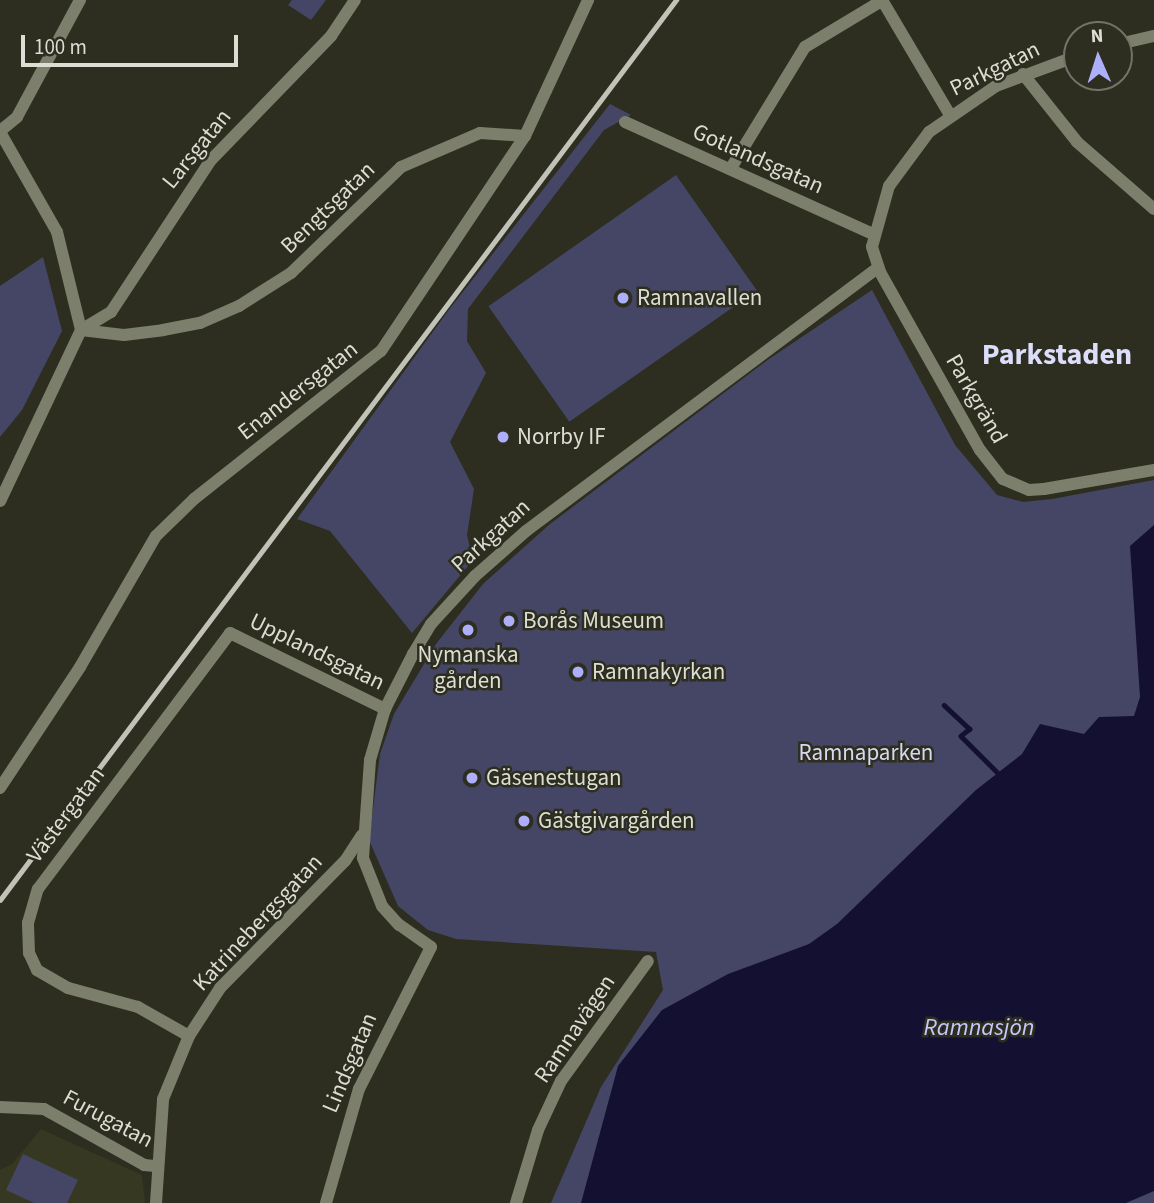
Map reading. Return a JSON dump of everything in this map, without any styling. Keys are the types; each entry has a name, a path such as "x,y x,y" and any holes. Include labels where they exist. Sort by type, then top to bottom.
{"street":[{"path":"0,501 81,330 57,232 0,132 17,117 80,0"},
{"name":"Larsgatan","path":"81,330 111,312 123,298 211,160 331,36 355,0"},
{"name":"Enandersgatan","path":"0,788 80,667 156,536 194,499 381,351 525,136 588,0"},
{"path":"731,168 805,47 882,0 950,115"},
{"path":"1133,41 1154,36"},
{"name":"Parkgatan","path":"873,234 882,203 903,164 950,115 1023,74 1063,61"},
{"path":"1023,74 1077,142 1154,209"},
{"name":"Gotlandsgatan","path":"625,122 873,234"},
{"name":"Bengtsgatan","path":"81,330 124,335 163,330 200,323 239,306 291,274 401,167 480,133 525,136"},
{"name":"Parkgränd","path":"873,234 878,268 980,450 1003,479 1029,490 1154,470"},
{"name":"Parkgatan","path":"431,947 399,925 382,906 363,858 362,835 370,760 385,709 431,624 485,567 577,489 878,268"},
{"name":"Upplandsgatan","path":"230,633 385,709"},
{"name":"Västergatan","path":"189,1036 138,1007 52,981 37,970 29,953 28,923 38,889 55,862 230,633"},
{"name":"Katrinebergsgatan","path":"156,1203 155,1166 163,1099 189,1036 220,988 345,861 362,835"},
{"name":"Lindsgatan","path":"326,1203 359,1089 431,947"},
{"name":"Ramnavägen","path":"516,1203 538,1130 561,1082 648,961"},
{"name":"Furugatan","path":"0,1107 44,1109 144,1165 155,1166"}],"shaded area":[{"path":"41,1129 142,1175 145,1203 0,1203 0,1170 12,1164"}],"green space":[{"path":"292,0 326,0 311,20 288,5"},
{"path":"610,104 631,115 604,130 468,309 467,341 486,373 450,442 474,489 467,535 473,560 412,633 330,531 297,519 448,311"},
{"name":"Ramnavallen","path":"676,175 757,291 569,422 488,306"},
{"path":"43,257 62,331 22,410 0,437 0,286"},
{"name":"Ramnaparken","path":"872,290 955,445 997,495 1023,502 1154,480 1154,1203 551,1203 601,1087 663,990 656,952 456,939 428,930 398,906 369,840 380,754 394,714 436,644 483,584 550,524 769,359"},
{"path":"23,1154 78,1180 67,1203 34,1203 6,1190"}],"water":[{"name":"Ramnasjön","path":"1154,525 1154,1191 1126,1203 581,1203 618,1066 662,1010 728,974 809,944 837,924 976,790 1022,754 1040,724 1084,734 1099,717 1134,716 1140,697 1130,546"}],"waterway":[{"path":"944,705 970,729 961,736 998,773"}],"railway":[{"path":"0,900 676,0"}],"place":[{"name":"Ramnavallen","path":"623,298"},
{"name":"Norrby IF","path":"503,437"},
{"name":"Borås Museum","path":"509,621"},
{"name":"Nymanska gården","path":"468,630"},
{"name":"Ramnakyrkan","path":"578,672"},
{"name":"Gäsenestugan","path":"472,778"},
{"name":"Gästgivargården","path":"524,821"}],"district":[{"name":"Parkstaden","path":"1057,355"}]}
